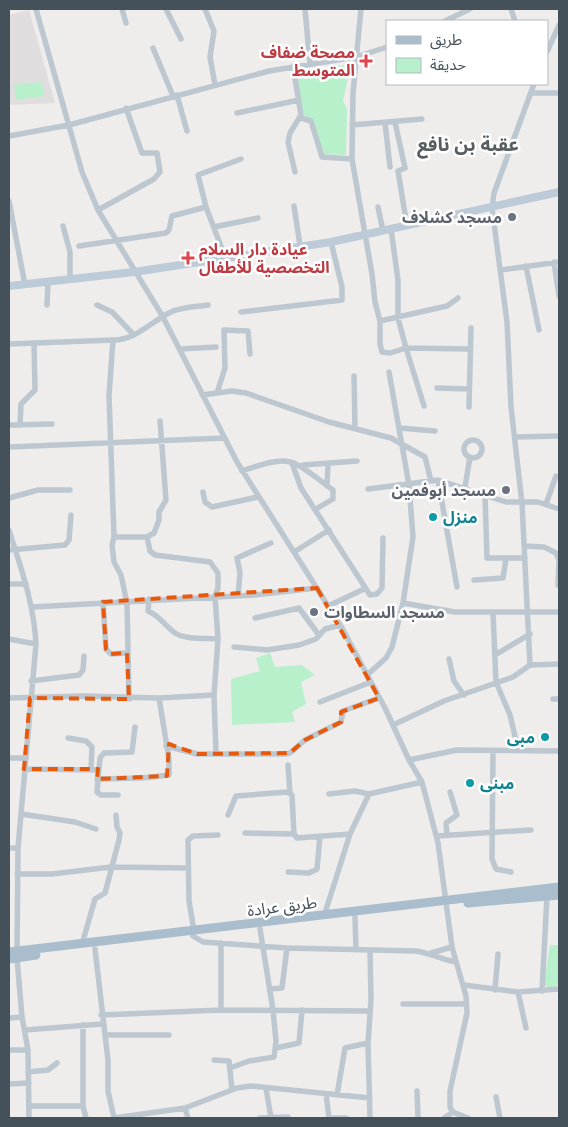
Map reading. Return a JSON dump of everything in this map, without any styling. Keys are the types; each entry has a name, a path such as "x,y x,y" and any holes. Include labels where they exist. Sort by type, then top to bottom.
{"main road":[{"path":"9,286 134,272 300,245 331,242 559,192"},
{"name":"طريق عرادة","path":"53,951 82,944 260,929 355,917 559,887"},
{"name":"طريق عرادة","path":"13,955 95,949 324,916 559,894"}],"street":[{"path":"36,9 82,172 98,210 114,240 163,317 242,471 340,625 422,782 437,836 452,947 464,985 466,1004 462,1044 449,1102 452,1112"},
{"path":"122,9 126,23"},
{"path":"166,9 180,39"},
{"path":"205,9 214,31 210,57 215,85"},
{"path":"306,9 310,64"},
{"path":"361,9 356,57 352,159 375,302 380,321 382,352 390,353 406,348 470,350"},
{"path":"447,20 468,9"},
{"path":"548,50 559,25"},
{"path":"9,136 68,125 126,108 293,66 356,57 386,47"},
{"path":"153,48 175,96 187,131"},
{"path":"293,66 301,118 290,133 288,142 295,172"},
{"path":"530,665 530,634 522,502 515,437 507,322 492,208 494,193 534,85"},
{"path":"530,92 559,93"},
{"path":"237,113 299,100"},
{"path":"98,210 154,179 160,172 159,156 157,153 142,153 126,108"},
{"path":"301,118 311,121 322,157 352,159"},
{"path":"352,125 422,119"},
{"path":"395,122 405,168 398,171 407,226"},
{"path":"385,123 390,167"},
{"path":"225,257 206,207 198,175 241,159"},
{"path":"9,201 25,285"},
{"path":"294,206 300,245"},
{"path":"78,246 166,233 169,230 172,216 206,207"},
{"path":"378,207 387,230 398,280 398,318 424,406"},
{"path":"214,227 258,218"},
{"path":"63,226 70,252 70,280"},
{"path":"241,312 342,300 342,287 331,242"},
{"path":"501,270 557,262 559,296"},
{"path":"526,266 539,330"},
{"path":"47,306 48,282"},
{"path":"380,321 452,304 458,298"},
{"path":"97,305 112,312 134,335"},
{"path":"9,344 124,340 170,312 208,305"},
{"path":"469,407 472,328"},
{"path":"217,393 225,368 224,330 248,331 250,354"},
{"path":"113,340 109,395 114,537 112,545 114,562 121,575 127,603 129,699"},
{"path":"20,424 21,404 35,390 34,344"},
{"path":"180,349 216,347"},
{"path":"367,675 380,665 392,647 402,603 414,531 403,445 389,372"},
{"path":"354,376 356,428"},
{"path":"437,388 469,389"},
{"path":"202,395 246,393 321,420 391,438 425,457 431,482"},
{"path":"114,537 147,537 154,534 160,520 159,512 166,502 160,421"},
{"path":"9,425 52,424"},
{"path":"400,428 435,431"},
{"path":"515,437 559,436"},
{"path":"9,447 224,438"},
{"path":"465,487 470,457"},
{"path":"242,471 278,460 309,467 357,461"},
{"path":"292,463 300,488 316,509 364,589 373,595 382,591 383,538"},
{"path":"327,486 328,464"},
{"path":"301,465 333,490 335,498 316,509"},
{"path":"546,504 556,476"},
{"path":"438,480 457,587"},
{"path":"368,489 438,480 465,487 506,502 538,502 559,509"},
{"path":"9,498 38,490 70,490"},
{"path":"203,492 205,502 212,507 258,497"},
{"path":"485,494 486,557 488,559 524,558"},
{"path":"12,550 65,546 69,540 71,515"},
{"path":"9,530 12,550 26,584 32,607 36,644 18,848 13,955 28,1050 31,1106 29,1118"},
{"path":"294,552 329,530"},
{"path":"147,537 150,551 155,555 213,563 218,573 218,588 215,596 218,638 214,695 216,754"},
{"path":"238,596 240,572 237,558 271,543"},
{"path":"524,546 544,547 556,553 559,560 558,585"},
{"path":"474,580 503,578 506,559"},
{"path":"9,584 26,584"},
{"path":"32,607 103,602 127,603 149,599 238,596 317,588"},
{"path":"328,606 364,589"},
{"path":"149,599 148,611 156,614 173,632 180,636 218,638"},
{"path":"103,602 106,649 111,654 127,653"},
{"path":"402,603 455,612 559,612"},
{"path":"255,618 299,608 319,635"},
{"path":"493,612 496,682 510,715 518,750"},
{"path":"234,647 273,650 302,644 316,639 325,629 340,625"},
{"path":"496,655 530,634"},
{"path":"9,639 36,644"},
{"path":"32,681 79,675 83,670 84,656"},
{"path":"449,660 454,681 464,695"},
{"path":"393,725 444,701 496,682 513,678 530,665 559,664"},
{"path":"320,702 371,682"},
{"path":"9,698 84,696 129,699 214,695"},
{"path":"97,779 167,776 170,773 159,698"},
{"path":"166,746 194,754 290,753 305,740 341,722 343,711 379,698"},
{"path":"118,795 99,794 96,789 102,754 132,752 135,727"},
{"path":"68,738 86,741 92,747 91,769"},
{"path":"493,751 493,866 499,870 511,872"},
{"path":"409,760 446,752 559,751"},
{"path":"9,758 25,758"},
{"path":"288,765 294,834 297,838 350,834"},
{"path":"24,769 98,770"},
{"path":"329,794 356,791 369,794 422,782"},
{"path":"447,835 446,823 457,815 450,792"},
{"path":"228,815 234,798 238,796 290,793"},
{"path":"324,916 350,834 369,794"},
{"path":"21,814 75,822 96,829"},
{"path":"82,944 95,899 105,893 120,833 117,827 116,815"},
{"path":"437,836 531,830"},
{"path":"245,833 294,834"},
{"path":"218,835 193,836 189,838 187,868 193,934 202,942 264,947 431,953 452,947"},
{"path":"288,872 309,872 317,869 320,836"},
{"path":"9,848 18,848"},
{"path":"17,874 52,874 111,867 187,868"},
{"path":"542,991 547,896"},
{"path":"355,917 356,950"},
{"path":"230,1068 249,1061 273,1058 276,1048 273,1010 260,929"},
{"path":"221,943 221,1010"},
{"path":"270,989 282,988 287,948"},
{"path":"95,949 102,1024 108,1060 108,1091 114,1118 186,1108 232,1090 251,1086 370,1098"},
{"path":"370,950 368,1043 370,1118"},
{"path":"431,953 445,961 456,962"},
{"path":"495,990 498,954"},
{"path":"464,985 518,992 559,989"},
{"path":"518,992 526,1028"},
{"path":"403,1004 466,1004"},
{"path":"101,1015 221,1010 370,1011"},
{"path":"276,1048 299,1043 302,1010"},
{"path":"9,1018 22,1017"},
{"path":"25,1030 102,1024"},
{"path":"83,1025 82,1106 86,1118"},
{"path":"105,1035 169,1035"},
{"path":"337,1095 345,1048 368,1043"},
{"path":"9,1050 28,1050"},
{"path":"214,1060 228,1060 232,1090"},
{"path":"28,1072 48,1070 57,1063"},
{"path":"9,1084 29,1083"},
{"path":"266,1088 271,1118"},
{"path":"418,1091 418,1118"},
{"path":"326,1094 329,1118 346,1118"},
{"path":"496,1098 500,1118"},
{"path":"31,1106 82,1106"},
{"path":"186,1108 188,1118"},
{"path":"444,1118 452,1112"},
{"path":"452,1112 468,1118"},
{"path":"260,1118 288,1117"}],"highlighted area":[{"path":"317,588 379,698 341,712 341,722 305,740 290,753 197,754 169,744 167,776 97,779 98,769 24,769 30,698 129,699 127,653 111,654 106,649 103,602"}],"shaded area":[{"path":"29,10 55,103 9,105 9,15"}],"green space":[{"path":"344,65 349,73 343,101 347,109 346,155 321,154 312,120 304,115 295,73"},
{"path":"42,82 44,96 16,100 14,85"},
{"path":"270,653 275,667 302,665 315,675 301,682 306,704 292,712 295,722 232,725 231,679 260,671 256,658"},
{"path":"550,945 559,945 559,985 548,988 544,984"}],"place":[{"name":"مصحة ضفاف المتوسط","path":"366,61"},
{"name":"مسجد كشلاف","path":"512,217"},
{"name":"عيادة دار السلام التخصصية للأطفال","path":"188,258"},
{"name":"مسجد أبوفمين","path":"506,490"},
{"name":"منزل","path":"433,517"},
{"name":"مسجد السطاوات","path":"314,612"},
{"name":"مبى","path":"545,737"},
{"name":"مبنى","path":"470,783"}],"district":[{"name":"عقبة بن نافع","path":"468,144"}]}
